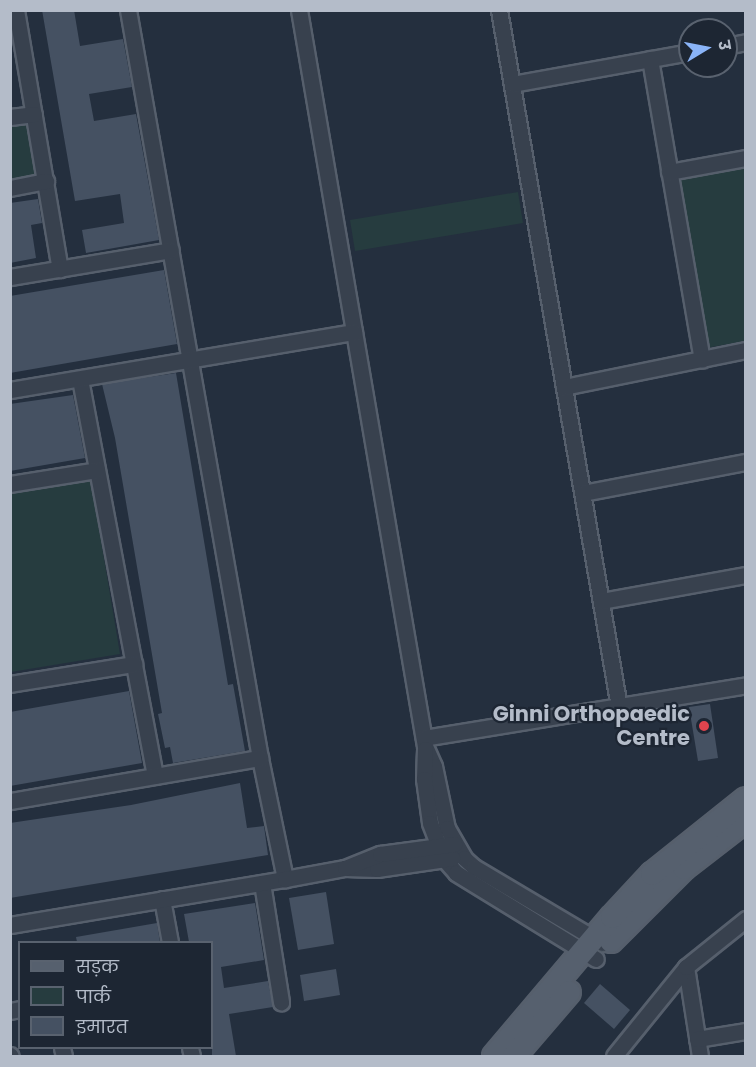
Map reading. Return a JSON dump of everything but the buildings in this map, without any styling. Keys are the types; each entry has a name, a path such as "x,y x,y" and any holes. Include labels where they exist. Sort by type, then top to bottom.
{"main road":[{"path":"514,1056 652,874 746,799"},
{"path":"494,1056 595,949 626,924 684,868 746,820"}],"street":[{"path":"16,10 16,38 34,114 60,269"},
{"path":"128,10 260,758 285,879"},
{"path":"299,10 425,742 424,779 430,823 441,853 456,873 595,949"},
{"path":"499,10 619,707"},
{"path":"512,84 678,54"},
{"path":"650,59 702,360"},
{"path":"10,117 34,114"},
{"path":"669,172 746,158"},
{"path":"10,188 46,181"},
{"path":"10,277 171,250"},
{"path":"10,390 354,332"},
{"path":"564,387 746,350"},
{"path":"80,379 155,776"},
{"path":"582,493 746,462"},
{"path":"10,484 97,470"},
{"path":"601,601 746,575"},
{"path":"10,684 134,664"},
{"path":"425,742 746,685"},
{"path":"425,742 431,757 447,828 464,858 595,949"},
{"path":"10,801 260,758"},
{"path":"10,925 345,868 377,869 441,853 454,844"},
{"path":"441,853 464,858"},
{"path":"262,883 280,1002"},
{"path":"162,899 170,941"},
{"path":"614,1056 686,967 746,919"},
{"path":"686,967 700,1056"},
{"path":"697,1040 746,1031"},
{"path":"629,1038 632,1056"}],"green space":[{"path":"28,119 38,174 11,179 11,122"},
{"path":"745,166 745,341 706,348 677,179"},
{"path":"518,192 523,223 355,251 350,220"},
{"path":"91,481 120,654 11,672 11,494"}],"place":[{"name":"Ginni Orthopaedic Centre","path":"704,726"}]}
